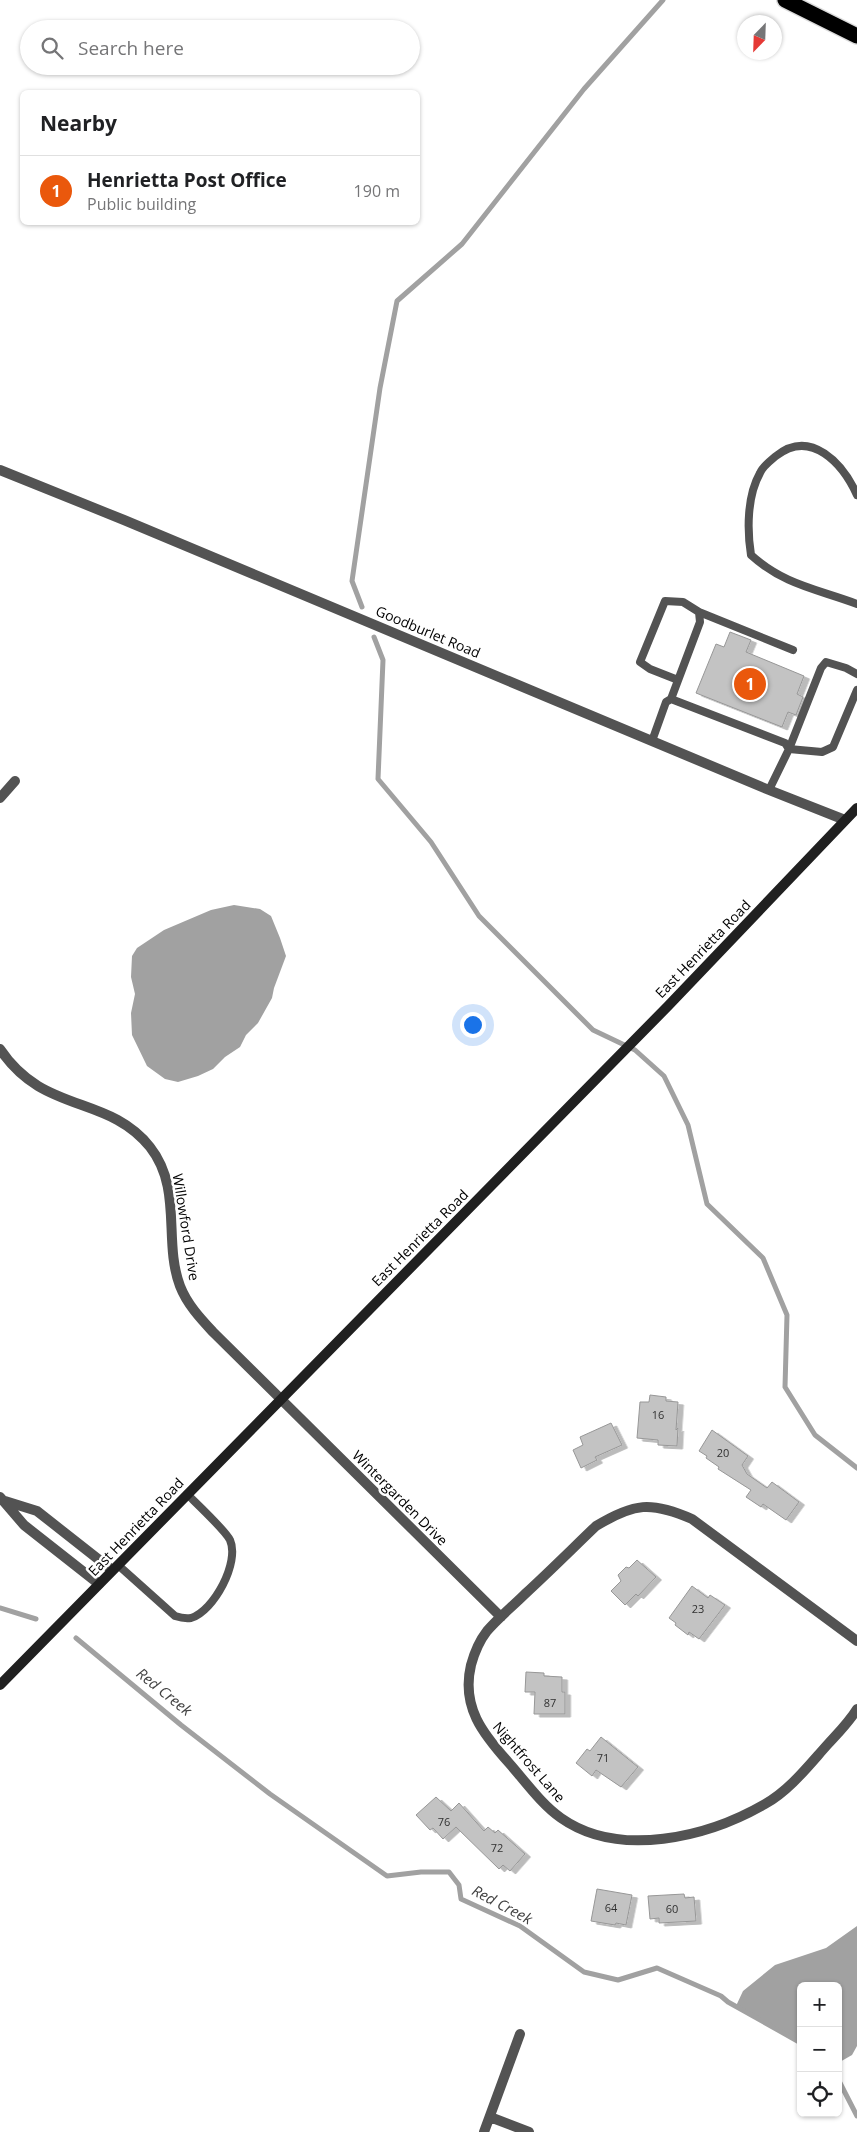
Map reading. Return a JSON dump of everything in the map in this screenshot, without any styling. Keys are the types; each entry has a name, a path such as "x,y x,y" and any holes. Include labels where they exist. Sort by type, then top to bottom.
{"highway":[{"path":"785,0 857,36"}],"main road":[{"name":"East Henrietta Road","path":"0,1685 851,819 857,808"}],"street":[{"name":"Goodburlet Road","path":"0,470 768,790 851,819"},
{"path":"0,798 15,781"},
{"name":"Willowford Drive","path":"0,1049 23,1076 39,1087 112,1116 130,1127 149,1146 161,1165 167,1182 176,1268 180,1285 191,1308 280,1398"},
{"name":"Wintergarden Drive","path":"280,1398 501,1617"},
{"path":"2,1499 37,1511 115,1568"},
{"path":"2,1499 24,1525 99,1584"},
{"name":"Nightfrost Lane","path":"857,1641 713,1533 674,1511 654,1507 633,1508 616,1514 596,1526 487,1632 471,1666 469,1685 470,1702 477,1722 488,1738 546,1805 560,1818 598,1836 624,1841 655,1840 694,1833 766,1804 795,1781 857,1710"},
{"path":"484,2132 520,2034"},
{"path":"490,2117 529,2132"}],"lane":[{"path":"857,495 850,481 828,454 806,446 794,446 782,451 760,473 751,499 747,532 751,555 766,569 798,585 857,604"},
{"path":"678,680 650,669 640,662 665,601 684,602 699,612 793,650"},
{"path":"652,741 666,702 671,699 700,622 699,612"},
{"path":"768,790 790,749 821,668 826,662 846,668 857,674"},
{"path":"671,699 785,743 790,749 822,752 832,747 857,690"},
{"path":"115,1568 175,1616 183,1619 192,1618 200,1612 217,1592 228,1574 233,1552 229,1539 188,1494"}],"shaded area":[{"path":"234,905 260,909 271,916 280,938 286,956 272,998 258,1023 246,1035 240,1047 225,1057 213,1069 178,1082 165,1079 147,1066 132,1035 131,1013 135,994 131,977 132,956 137,948 164,930 211,910"},
{"path":"857,1926 857,2046 852,2055 842,2061 842,1982 797,1982 797,2040 736,2006 743,1991 775,1965 826,1948"}],"building":[{"path":"730,632 751,640 746,652 804,676 797,694 803,697 796,715 788,712 782,727 696,693 716,644 724,647"},
{"path":"650,1395 666,1397 666,1401 678,1402 677,1446 658,1445 658,1440 637,1438 640,1402 649,1402"},
{"path":"611,1423 622,1445 595,1457 597,1460 581,1468 573,1450 583,1445 580,1437"},
{"path":"712,1430 748,1456 742,1465 747,1474 767,1488 772,1482 799,1502 786,1520 763,1504 761,1507 746,1497 751,1490 718,1469 719,1467 699,1451"},
{"path":"637,1560 656,1577 638,1596 636,1594 625,1605 611,1591 621,1581 618,1575"},
{"path":"692,1586 708,1598 710,1595 725,1605 699,1639 689,1632 688,1635 669,1618"},
{"path":"526,1672 562,1677 562,1692 565,1692 565,1714 534,1714 535,1692 525,1692"},
{"path":"601,1737 638,1767 621,1787 596,1770 592,1776 576,1763 587,1749 590,1751"},
{"path":"436,1797 451,1811 459,1803 484,1831 488,1827 495,1833 498,1830 525,1854 510,1871 503,1865 499,1869 456,1827 443,1839 433,1828 430,1830 416,1815"},
{"path":"597,1889 632,1895 626,1925 591,1921"},
{"path":"684,1894 685,1898 694,1897 696,1921 659,1923 659,1918 650,1919 648,1896"}],"waterway":[{"path":"362,607 352,581 380,388 397,301 462,244 584,89 663,0"},
{"path":"374,637 383,660 378,779 431,842 479,916 593,1030 635,1050 664,1076 688,1125 707,1204 763,1258 787,1315 785,1387 815,1435 857,1468"},
{"name":"Red Creek","path":"0,1608 36,1619"},
{"name":"Red Creek","path":"76,1638 181,1725 270,1794 387,1876 421,1872 449,1872 459,1885 461,1899 520,1926 584,1972 618,1980 657,1968 721,1996 728,2002 797,2041"},
{"name":"Red Creek","path":"842,2087 857,2116"}],"place":[{"name":"Henrietta Post Office","path":"750,684"}]}
